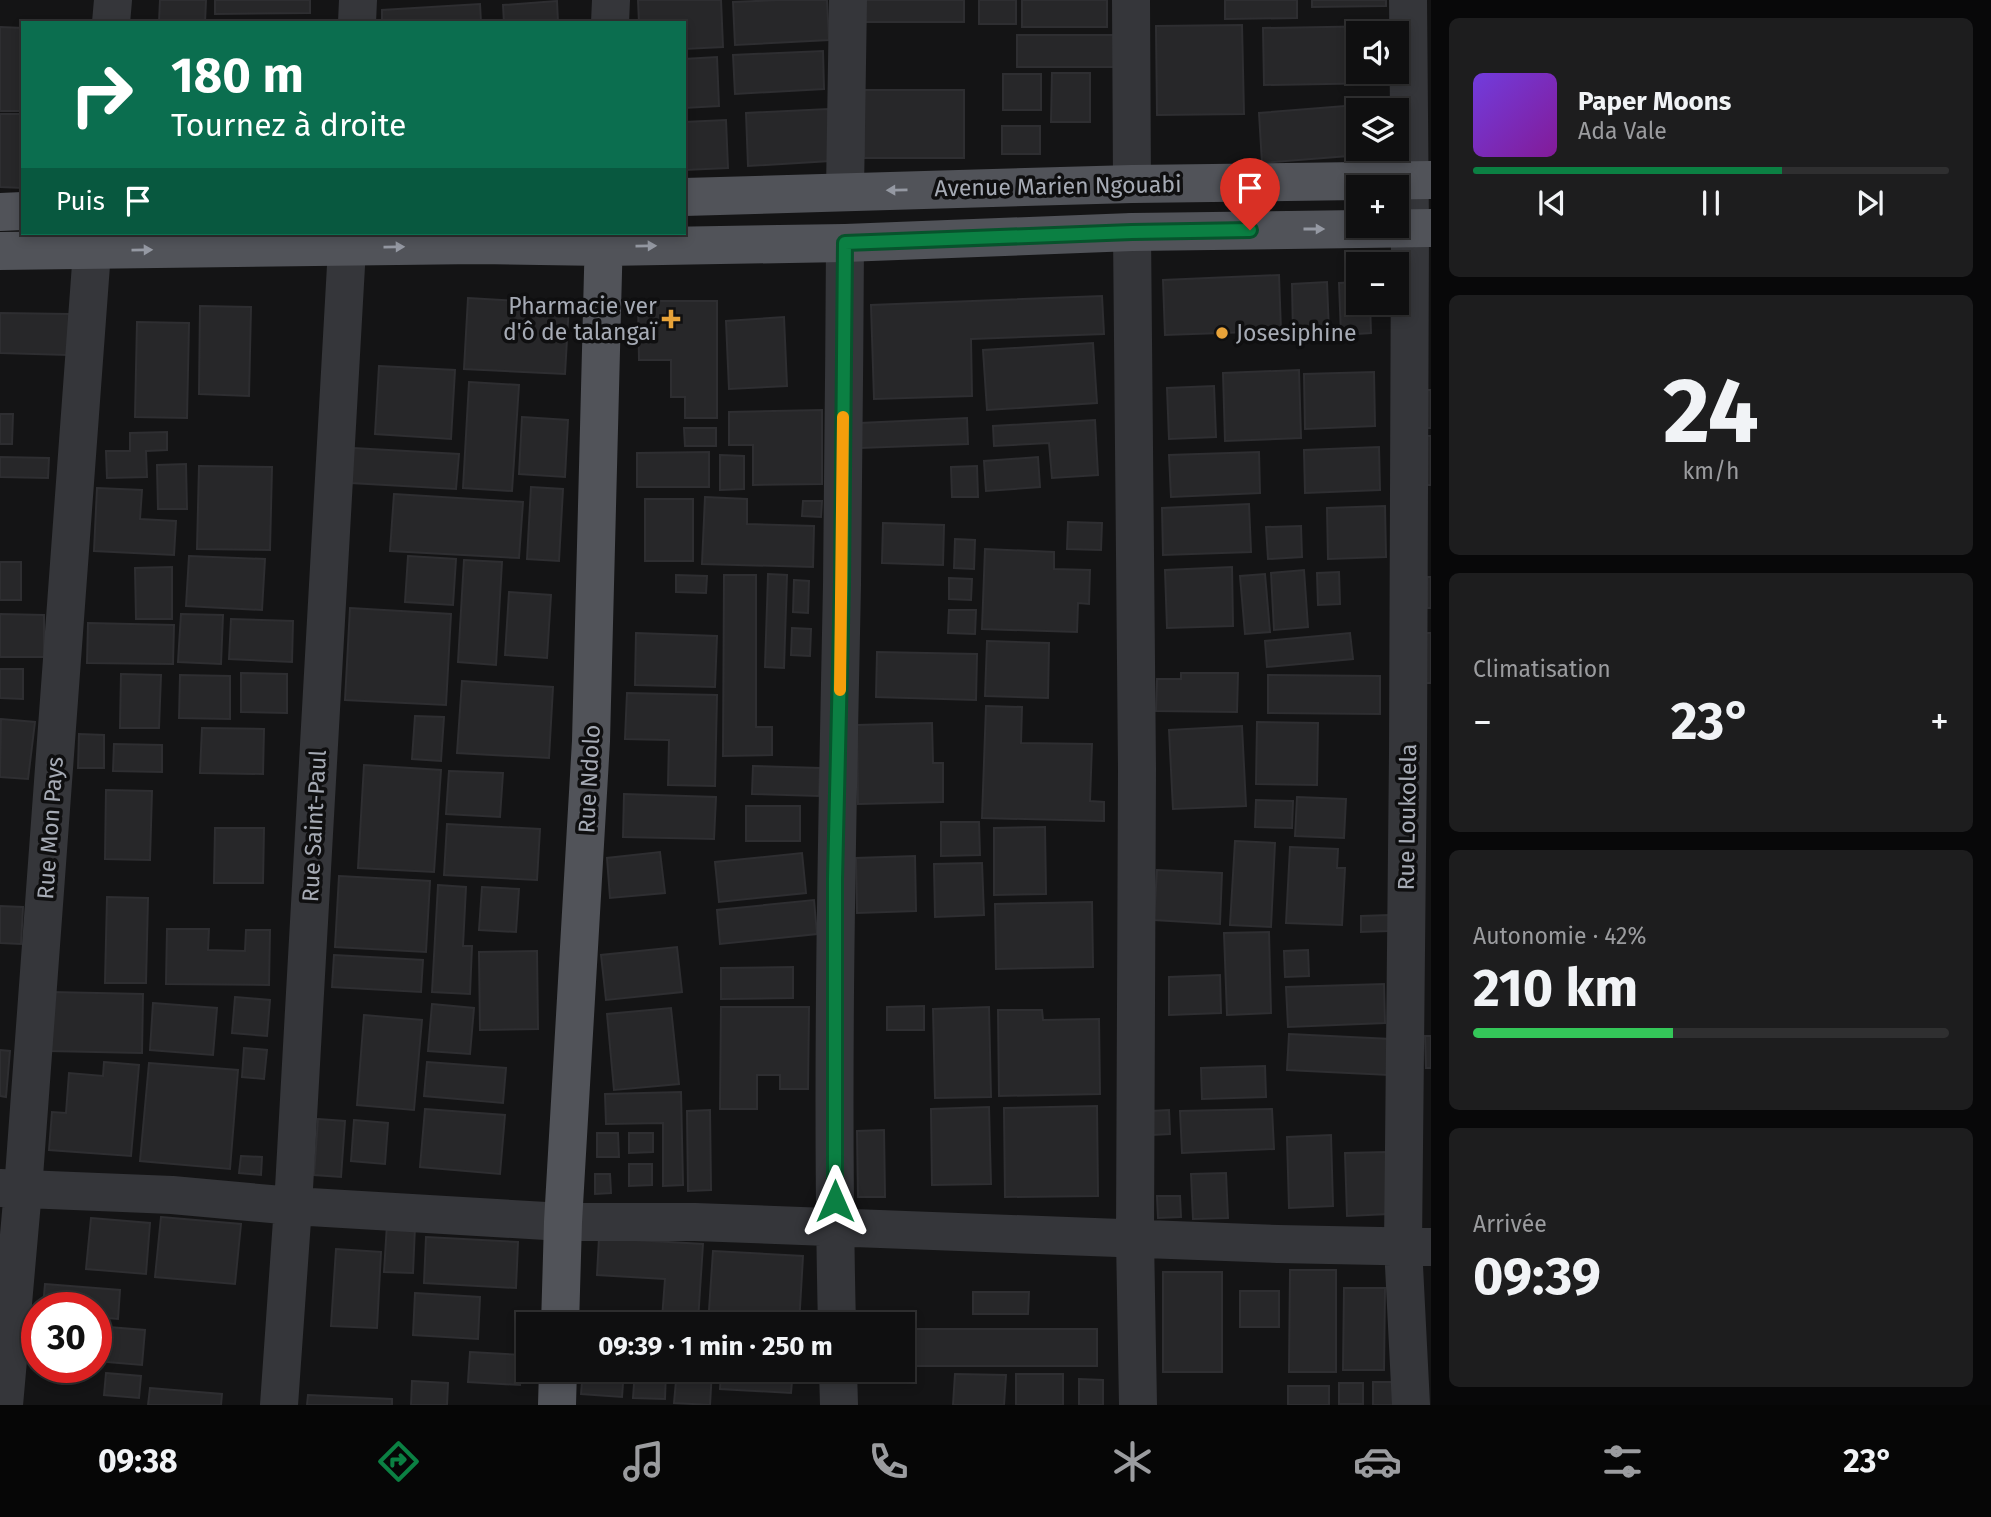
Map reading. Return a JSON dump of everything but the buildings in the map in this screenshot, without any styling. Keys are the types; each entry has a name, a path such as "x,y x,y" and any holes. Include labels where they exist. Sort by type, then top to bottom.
{"main road":[{"name":"Avenue Marien Ngouabi","path":"686,197 1132,184 1420,180"},
{"path":"0,212 21,211"},
{"path":"0,251 479,245 604,240 845,243 1132,232 1421,228"},
{"name":"Rue Ndolo","path":"560,1312 563,1222 591,741 604,240"},
{"path":"557,1405 558,1382"}],"street":[{"path":"111,21 113,0"},
{"path":"357,21 358,0"},
{"path":"610,21 611,0"},
{"path":"845,191 848,0"},
{"path":"1132,0 1132,184"},
{"path":"1408,0 1420,180"},
{"name":"Rue Loukolela","path":"1412,1405 1417,1247 1408,753 1420,180"},
{"path":"1132,232 1136,756 1135,1238 1138,1405"},
{"path":"837,1312 835,879 842,595 845,243"},
{"name":"Rue Saint-Paul","path":"279,1405 293,1206 346,247"},
{"name":"Rue Mon Pays","path":"4,1405 12,1189 92,251"},
{"path":"12,1189 172,1195 293,1206 563,1222 695,1222 1417,1247"},
{"path":"838,1382 839,1405"}],"slow traffic":[{"path":"840,690 843,417"}],"place":[{"name":"Pharmacie ver d'ô de talangaï","path":"671,319"},
{"name":"Josesiphine","path":"1222,333"}],"route":[{"path":"835,1201 835,879 842,582 845,243 1250,230"}]}
